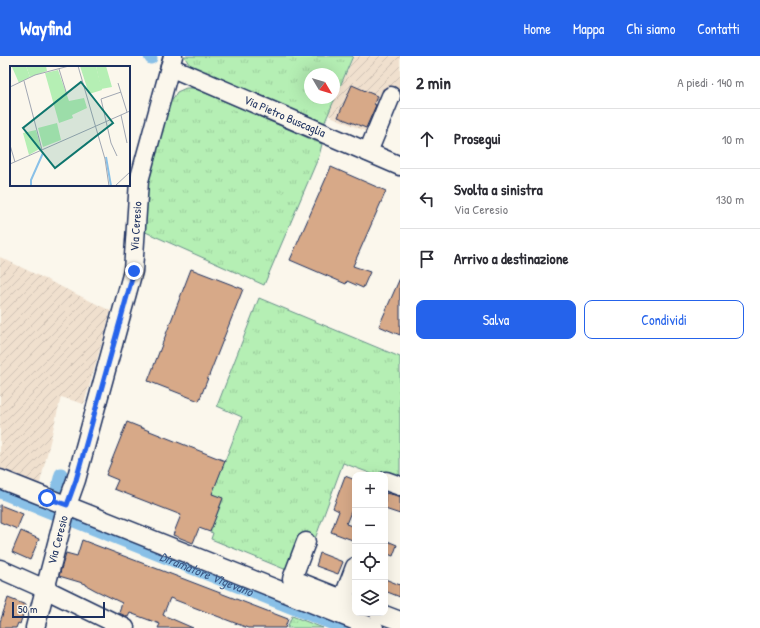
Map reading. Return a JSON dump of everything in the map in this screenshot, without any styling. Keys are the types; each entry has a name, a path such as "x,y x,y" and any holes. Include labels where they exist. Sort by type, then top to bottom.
{"street":[{"name":"Via Pietro Buscaglia","path":"172,62 400,166"},
{"name":"Via Ceresio","path":"35,628 45,589 58,502 78,472 134,271 139,180 172,62"},
{"path":"368,152 391,96"},
{"path":"0,479 374,628"},
{"path":"306,542 292,579 349,601 353,580"},
{"path":"0,569 126,628"},
{"path":"387,616 400,621"}],"shaded area":[{"path":"354,56 400,56 400,89 379,137 328,115 333,104 340,104 340,88"},
{"path":"0,257 111,311 84,404 61,397 38,491 0,476"}],"green space":[{"path":"184,56 353,56 340,86 340,68 304,68 304,104 333,104 324,124 197,70 189,64"},
{"path":"186,88 194,88 322,144 319,156 264,285 141,230 145,190 168,107 177,92"},
{"path":"259,298 400,357 400,478 388,472 367,472 343,463 315,539 303,536 289,571 211,539 213,533 210,532 223,499 212,494 242,417 217,406"},
{"path":"292,616 323,628 287,628"}],"building":[{"path":"352,85 377,96 374,104 376,105 366,128 338,117"},
{"path":"331,167 386,191 353,266 370,272 363,288 347,281 346,284 290,260"},
{"path":"191,269 243,289 199,401 148,381"},
{"path":"400,278 400,335 379,326"},
{"path":"127,422 225,461 212,494 223,498 210,532 199,528 193,543 173,535 181,515 114,489 118,480 106,475"},
{"path":"345,476 352,479 352,509 346,524 352,526 352,540 331,532 339,511 333,508"},
{"path":"388,494 400,496 400,514 388,510"},
{"path":"0,505 23,514 17,529 0,522"},
{"path":"21,531 39,539 30,560 12,552"},
{"path":"82,540 288,619 285,628 248,628 170,598 163,615 193,628 158,628 160,624 130,613 128,617 119,613 122,603 86,584 59,576 66,553 77,556"},
{"path":"388,541 397,545 393,556 388,554"},
{"path":"320,553 343,562 338,574 316,566"},
{"path":"388,580 400,585 400,597 388,592"},
{"path":"8,598 26,605 20,624 18,623 16,628 0,628 0,622"}],"waterway":[{"path":"52,509 61,474"},
{"name":"Diramatore Vigevano","path":"0,492 52,513"},
{"name":"Diramatore Vigevano","path":"69,519 343,628"}],"route":[{"path":"47,498 67,505 76,480 134,271"}]}
